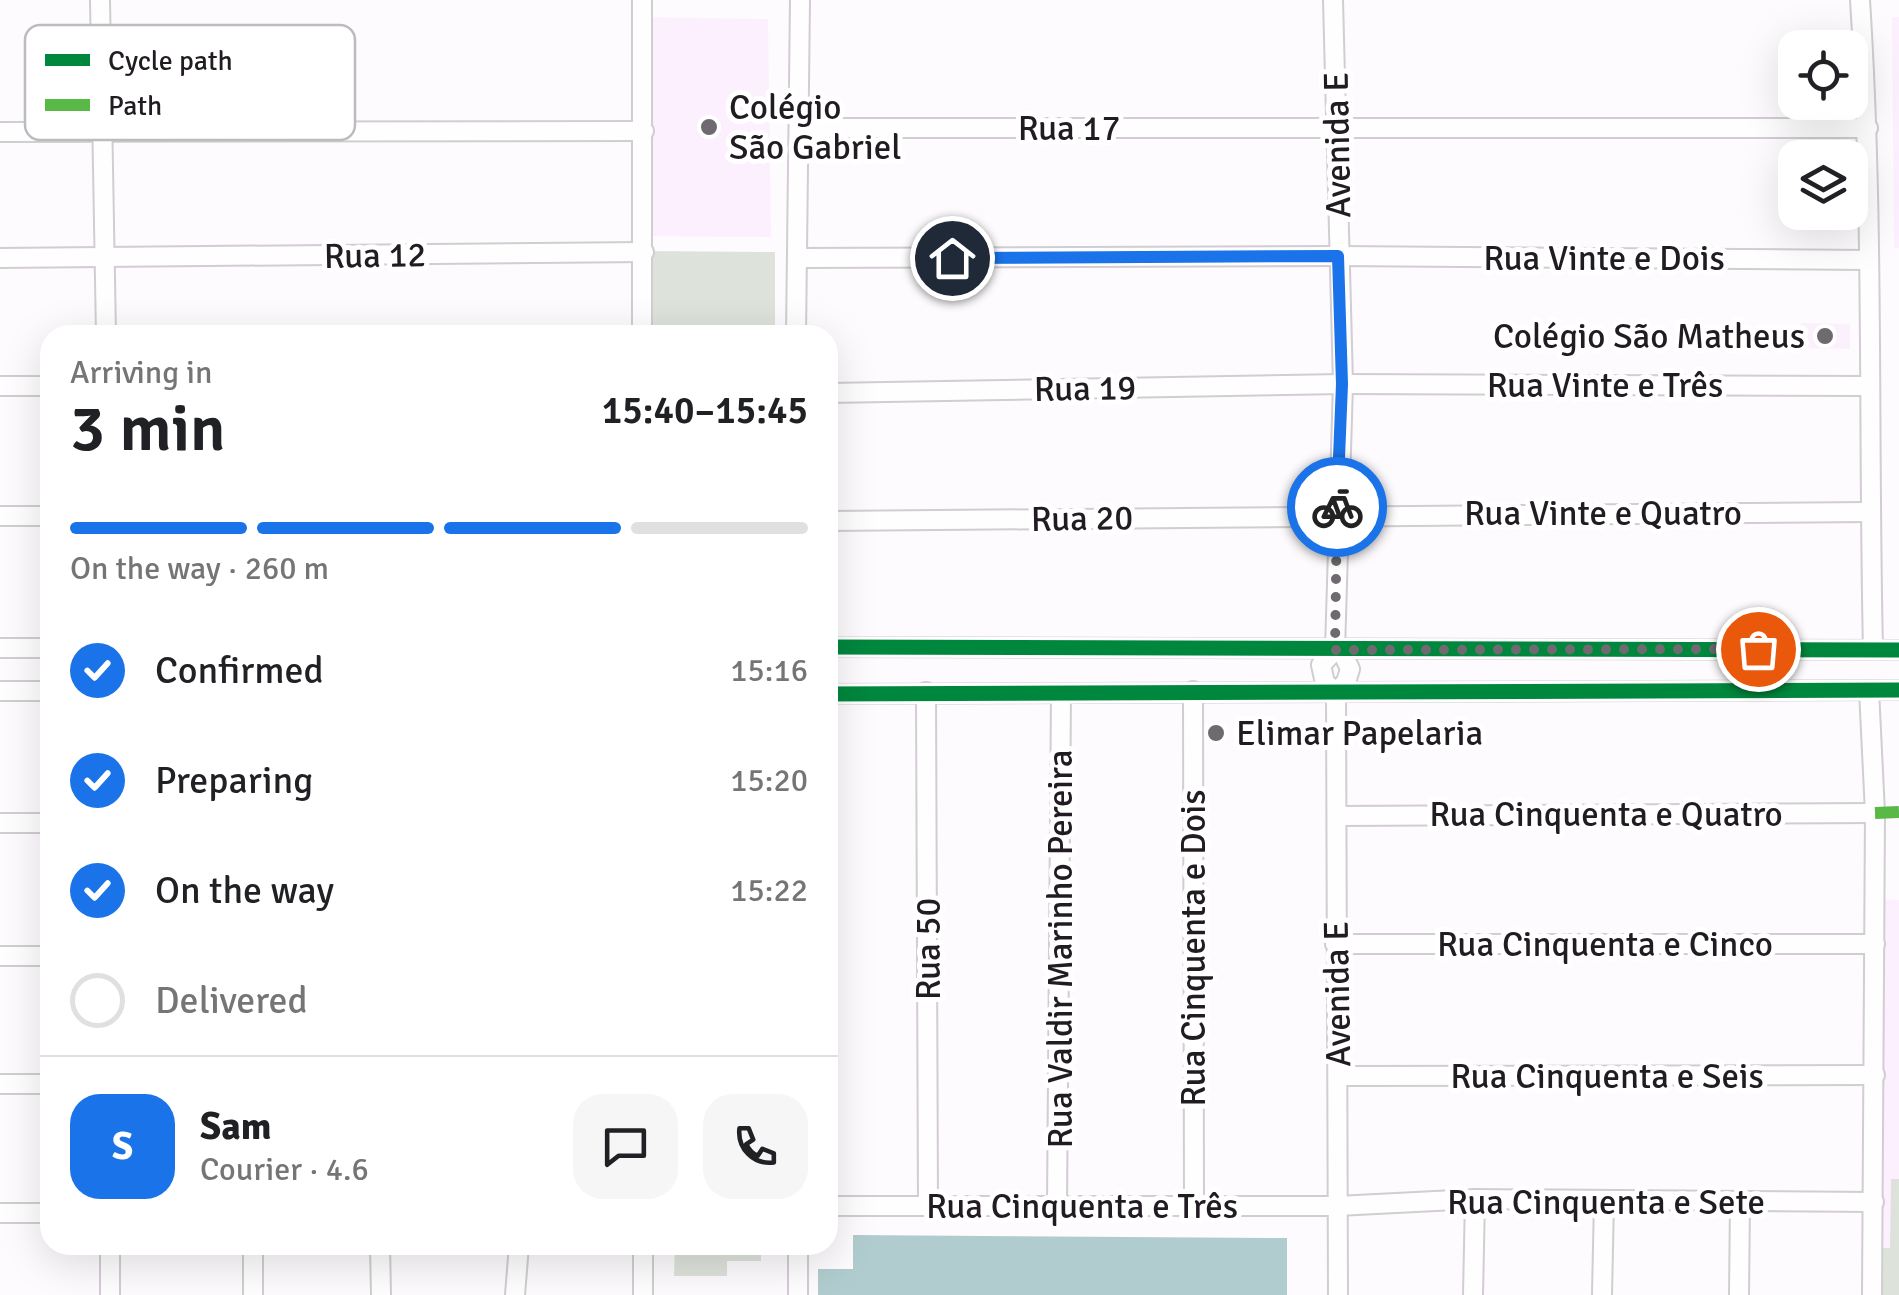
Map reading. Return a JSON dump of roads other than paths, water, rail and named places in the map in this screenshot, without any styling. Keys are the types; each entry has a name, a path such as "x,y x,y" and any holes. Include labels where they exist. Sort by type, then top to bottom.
{"street":[{"path":"642,0 642,325"},
{"path":"796,325 800,0"},
{"name":"Avenida E","path":"1333,0 1342,384 1335,650 1344,656 1350,669 1346,682 1336,692 1338,1295"},
{"path":"1860,0 1868,128 1873,649"},
{"name":"Rua 17","path":"800,128 1868,128"},
{"path":"355,132 644,131"},
{"path":"100,140 106,325"},
{"name":"Rua 12","path":"0,258 644,252"},
{"name":"Rua Vinte e Dois","path":"798,258 1338,256 1869,260"},
{"name":"Rua Vinte e Três","path":"1342,384 1868,386"},
{"name":"Rua 19","path":"838,393 1342,384"},
{"path":"0,386 40,386"},
{"name":"Rua Vinte e Quatro","path":"1337,515 1870,512"},
{"name":"Rua 20","path":"838,521 1337,515"},
{"path":"0,516 40,516"},
{"path":"838,647 1899,650"},
{"path":"0,648 40,648"},
{"path":"1869,690 1875,813 1872,1295"},
{"path":"838,694 1899,690"},
{"path":"0,691 40,691"},
{"name":"Rua Cinquenta e Dois","path":"1193,691 1194,1205"},
{"name":"Rua 50","path":"926,692 928,1206"},
{"name":"Rua Valdir Marinho Pereira","path":"1058,1206 1062,693"},
{"name":"Rua Cinquenta e Quatro","path":"1337,816 1875,813"},
{"path":"0,823 40,823"},
{"name":"Rua Cinquenta e Cinco","path":"1335,944 1875,944"},
{"path":"0,956 40,956"},
{"name":"Rua Cinquenta e Seis","path":"1338,1076 1875,1076"},
{"path":"0,1084 40,1084"},
{"path":"1473,1295 1475,1199"},
{"name":"Rua Cinquenta e Sete","path":"1337,1206 1475,1199 1874,1202"},
{"path":"1602,1295 1604,1200"},
{"path":"1739,1295 1740,1202"},
{"name":"Rua Cinquenta e Três","path":"838,1206 1337,1206"},
{"path":"0,1213 40,1213"},
{"path":"110,1255 110,1295"},
{"path":"253,1255 253,1295"},
{"path":"380,1255 381,1295"},
{"path":"515,1295 519,1255"},
{"path":"643,1255 643,1295"},
{"path":"798,1255 798,1295"}],"water":[{"path":"853,1235 1287,1238 1287,1295 818,1295 818,1269 853,1269"}],"place":[{"name":"Colégio São Gabriel","path":"709,127"},
{"name":"Colégio São Matheus","path":"1825,336"},
{"name":"Elimar Papelaria","path":"1216,733"}]}
